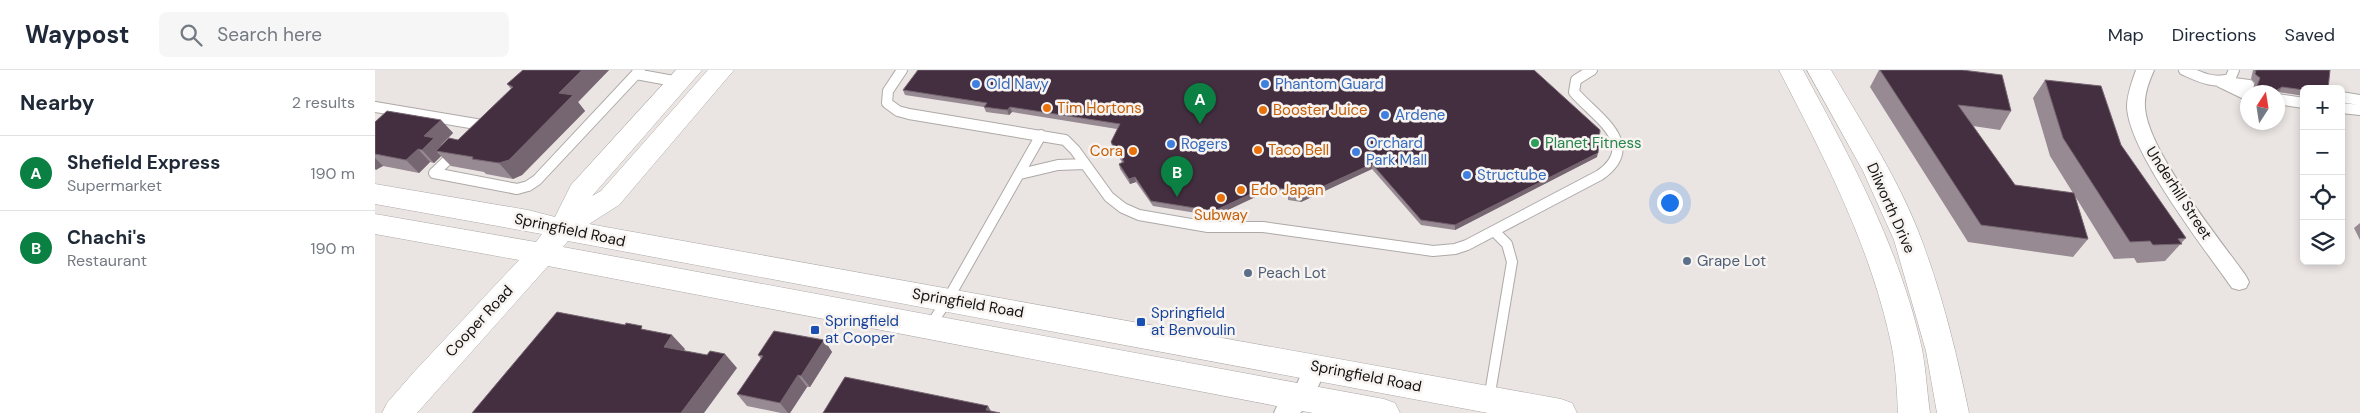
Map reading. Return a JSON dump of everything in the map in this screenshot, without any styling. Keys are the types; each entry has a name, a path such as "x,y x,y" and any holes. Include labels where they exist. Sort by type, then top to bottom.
{"main road":[{"name":"Cooper Road","path":"560,229 610,198 722,70"},
{"name":"Dilworth Drive","path":"1791,70 1847,177 1883,260 1907,349 1913,399"},
{"name":"Dilworth Drive","path":"1819,70 1876,171 1907,240 1941,350 1954,406"},
{"name":"Cooper Road","path":"398,413 418,388 541,254 575,208 580,192 684,76"},
{"name":"Springfield Road","path":"375,194 528,220 560,229 1561,413"},
{"name":"Springfield Road","path":"375,224 929,327 1293,405 1367,412"},
{"path":"1896,413 1913,399"}],"street":[{"name":"Underhill Street","path":"2145,70 2137,92 2136,108 2142,133 2162,171 2239,282"},
{"path":"1293,405 1316,367"}],"lane":[{"path":"901,70 886,95 889,105 899,112 1065,140 1071,144 1104,192 1123,208 1148,217 1208,227 1263,227 1433,251 1455,249 1494,231 1600,175 1613,163 1617,144 1614,133 1604,120 1575,92 1573,87 1577,79 1593,70"},
{"path":"2184,70 2222,82 2240,91"},
{"path":"2222,82 2230,79 2234,70"},
{"path":"462,146 434,174 517,189 528,186 537,180 638,72 684,76"},
{"path":"2222,82 2249,85"},
{"path":"2345,98 2360,100"},
{"path":"2285,100 2300,102"},
{"path":"375,107 479,129 494,113"},
{"path":"2345,108 2360,110"},
{"path":"929,327 948,299 1041,135"},
{"path":"1020,174 1058,165 1085,164"},
{"path":"1489,399 1512,262 1510,248 1506,241 1494,231"}],"building":[{"path":"523,70 582,70 559,93 573,95 509,160 499,163 436,151 449,138 458,140 513,87 507,84"},
{"name":"Orchard Park Mall","path":"918,70 1534,70 1600,130 1598,153 1455,225 1421,220 1372,164 1300,197 1288,195 1289,190 1268,186 1214,211 1151,201 1135,177 1129,179 1119,164 1124,162 1111,142 1120,124 1010,107 1007,110 984,107 987,103 903,90"},
{"path":"1880,70 1962,70 2002,75 2011,111 1958,105 2015,185 2074,193 2088,239 1981,225"},
{"path":"2256,70 2330,70 2328,85 2300,85 2300,89 2285,87 2285,85 2257,85 2260,78 2255,74"},
{"path":"2045,80 2101,86 2121,145 2186,238 2178,239 2182,244 2153,245 2150,241 2130,242 2063,138"},
{"path":"387,111 441,120 424,136 434,138 422,150 418,149 406,160 375,154 375,122"},
{"path":"557,312 625,325 626,323 642,326 641,329 672,335 664,347 707,355 710,351 725,354 681,413 472,413"},
{"path":"774,331 824,340 801,376 798,375 780,403 737,394 763,356 758,355"},
{"path":"845,377 988,406 986,410 1000,413 823,413"}],"place":[{"name":"Old Navy","path":"976,84"},
{"name":"Phantom Guard","path":"1265,84"},
{"name":"Tim Hortons","path":"1047,108"},
{"name":"Booster Juice","path":"1263,110"},
{"name":"Ardene","path":"1385,115"},
{"name":"Shefield Express","path":"1200,124"},
{"name":"Planet Fitness","path":"1535,143"},
{"name":"Rogers","path":"1171,144"},
{"name":"Taco Bell","path":"1258,150"},
{"name":"Cora","path":"1133,151"},
{"name":"Orchard Park Mall","path":"1356,152"},
{"name":"Structube","path":"1467,175"},
{"name":"Edo Japan","path":"1241,190"},
{"name":"Chachi's","path":"1177,197"},
{"name":"Subway","path":"1221,198"},
{"name":"Grape Lot","path":"1687,261"},
{"name":"Peach Lot","path":"1248,273"},
{"name":"Springfield at Benvoulin","path":"1141,322"},
{"name":"Springfield at Cooper","path":"815,330"}]}
